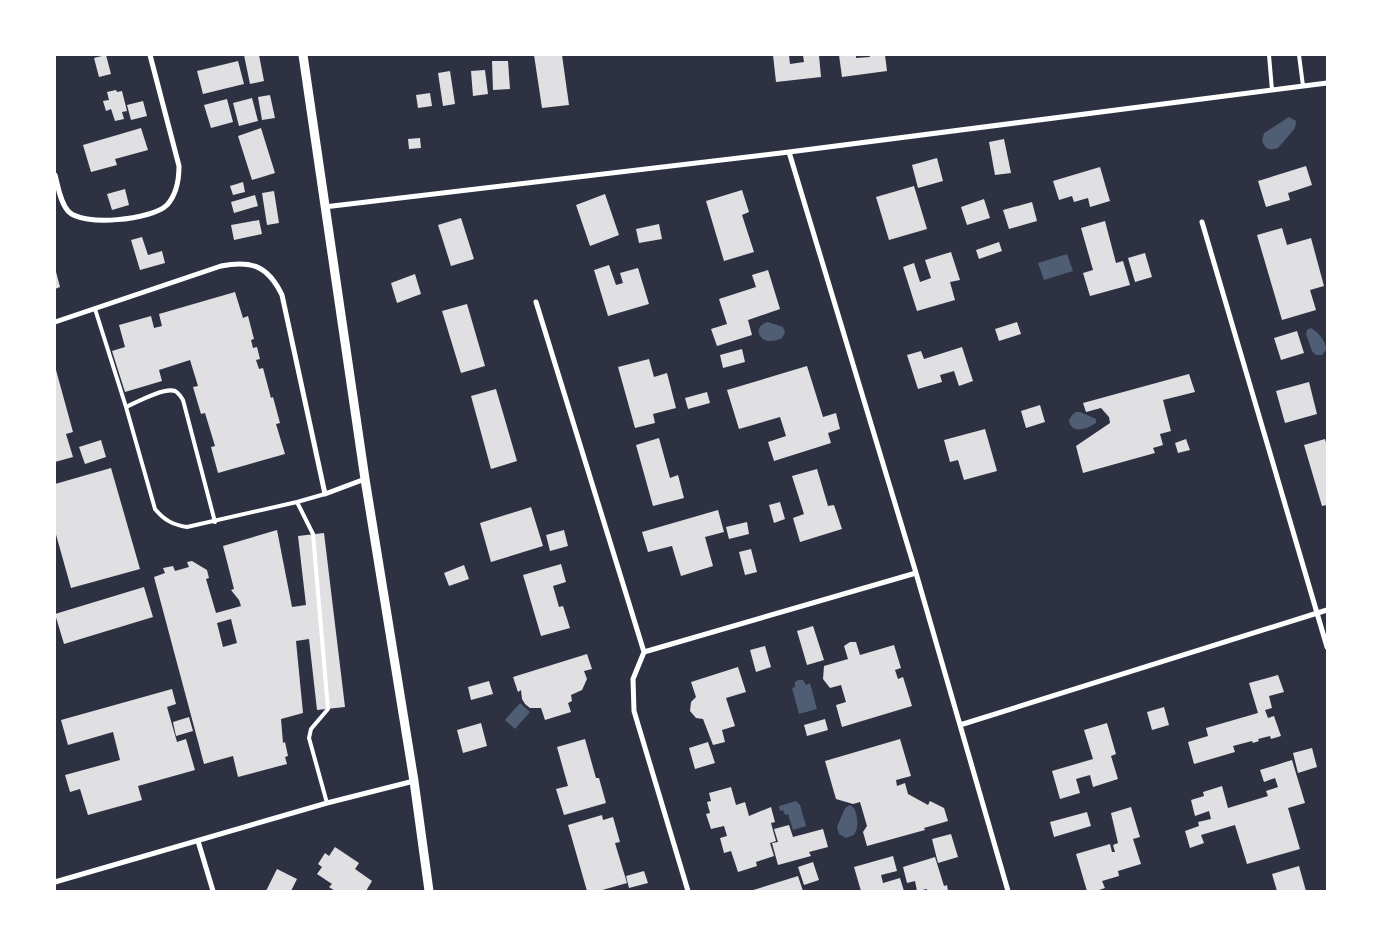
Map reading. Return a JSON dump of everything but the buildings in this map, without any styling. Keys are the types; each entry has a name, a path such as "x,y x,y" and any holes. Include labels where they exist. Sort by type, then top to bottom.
{"street":[{"path":"55,175 64,204 69,212 80,218 106,219 142,216 159,210 167,204 179,184 179,166 150,55"},
{"path":"303,55 324,207 365,479 414,781 429,891"},
{"path":"324,207 789,152 1327,83"},
{"path":"789,152 916,573 1008,891"},
{"path":"1202,222 1327,647"},
{"path":"55,322 221,266 236,263 252,265 268,274 275,281 282,295 325,494 365,479"},
{"path":"536,302 644,652 633,678 634,711 688,891"},
{"path":"644,652 916,573"},
{"path":"960,725 1327,610"},
{"path":"55,882 327,803 414,781"},
{"path":"198,840 213,891"}],"lane":[{"path":"1269,55 1272,90"},
{"path":"1299,55 1303,86"},
{"path":"95,309 155,508 161,516 178,526 187,527 215,522 325,494"},
{"path":"126,407 166,391 174,391 180,394 215,522"},
{"path":"297,502 313,534 328,709 310,729 309,741 327,803"}],"water":[{"path":"1289,117 1296,121 1295,128 1278,148 1266,148 1262,141 1264,133"},
{"path":"1067,254 1073,271 1044,280 1038,263"},
{"path":"768,322 783,327 785,332 782,338 768,341 760,336 759,328"},
{"path":"1311,328 1324,341 1326,350 1322,355 1316,355 1312,351 1306,334 1307,330"},
{"path":"1076,412 1096,419 1096,423 1084,429 1073,428 1069,420"},
{"path":"803,680 806,685 810,683 817,709 799,714 792,688 795,687 795,682"},
{"path":"520,703 530,712 515,729 505,720"},
{"path":"796,801 800,805 806,826 793,830 788,814 785,815 783,810 780,811 779,806"},
{"path":"850,805 854,808 857,825 854,835 846,838 839,834 837,827 845,808"}]}
